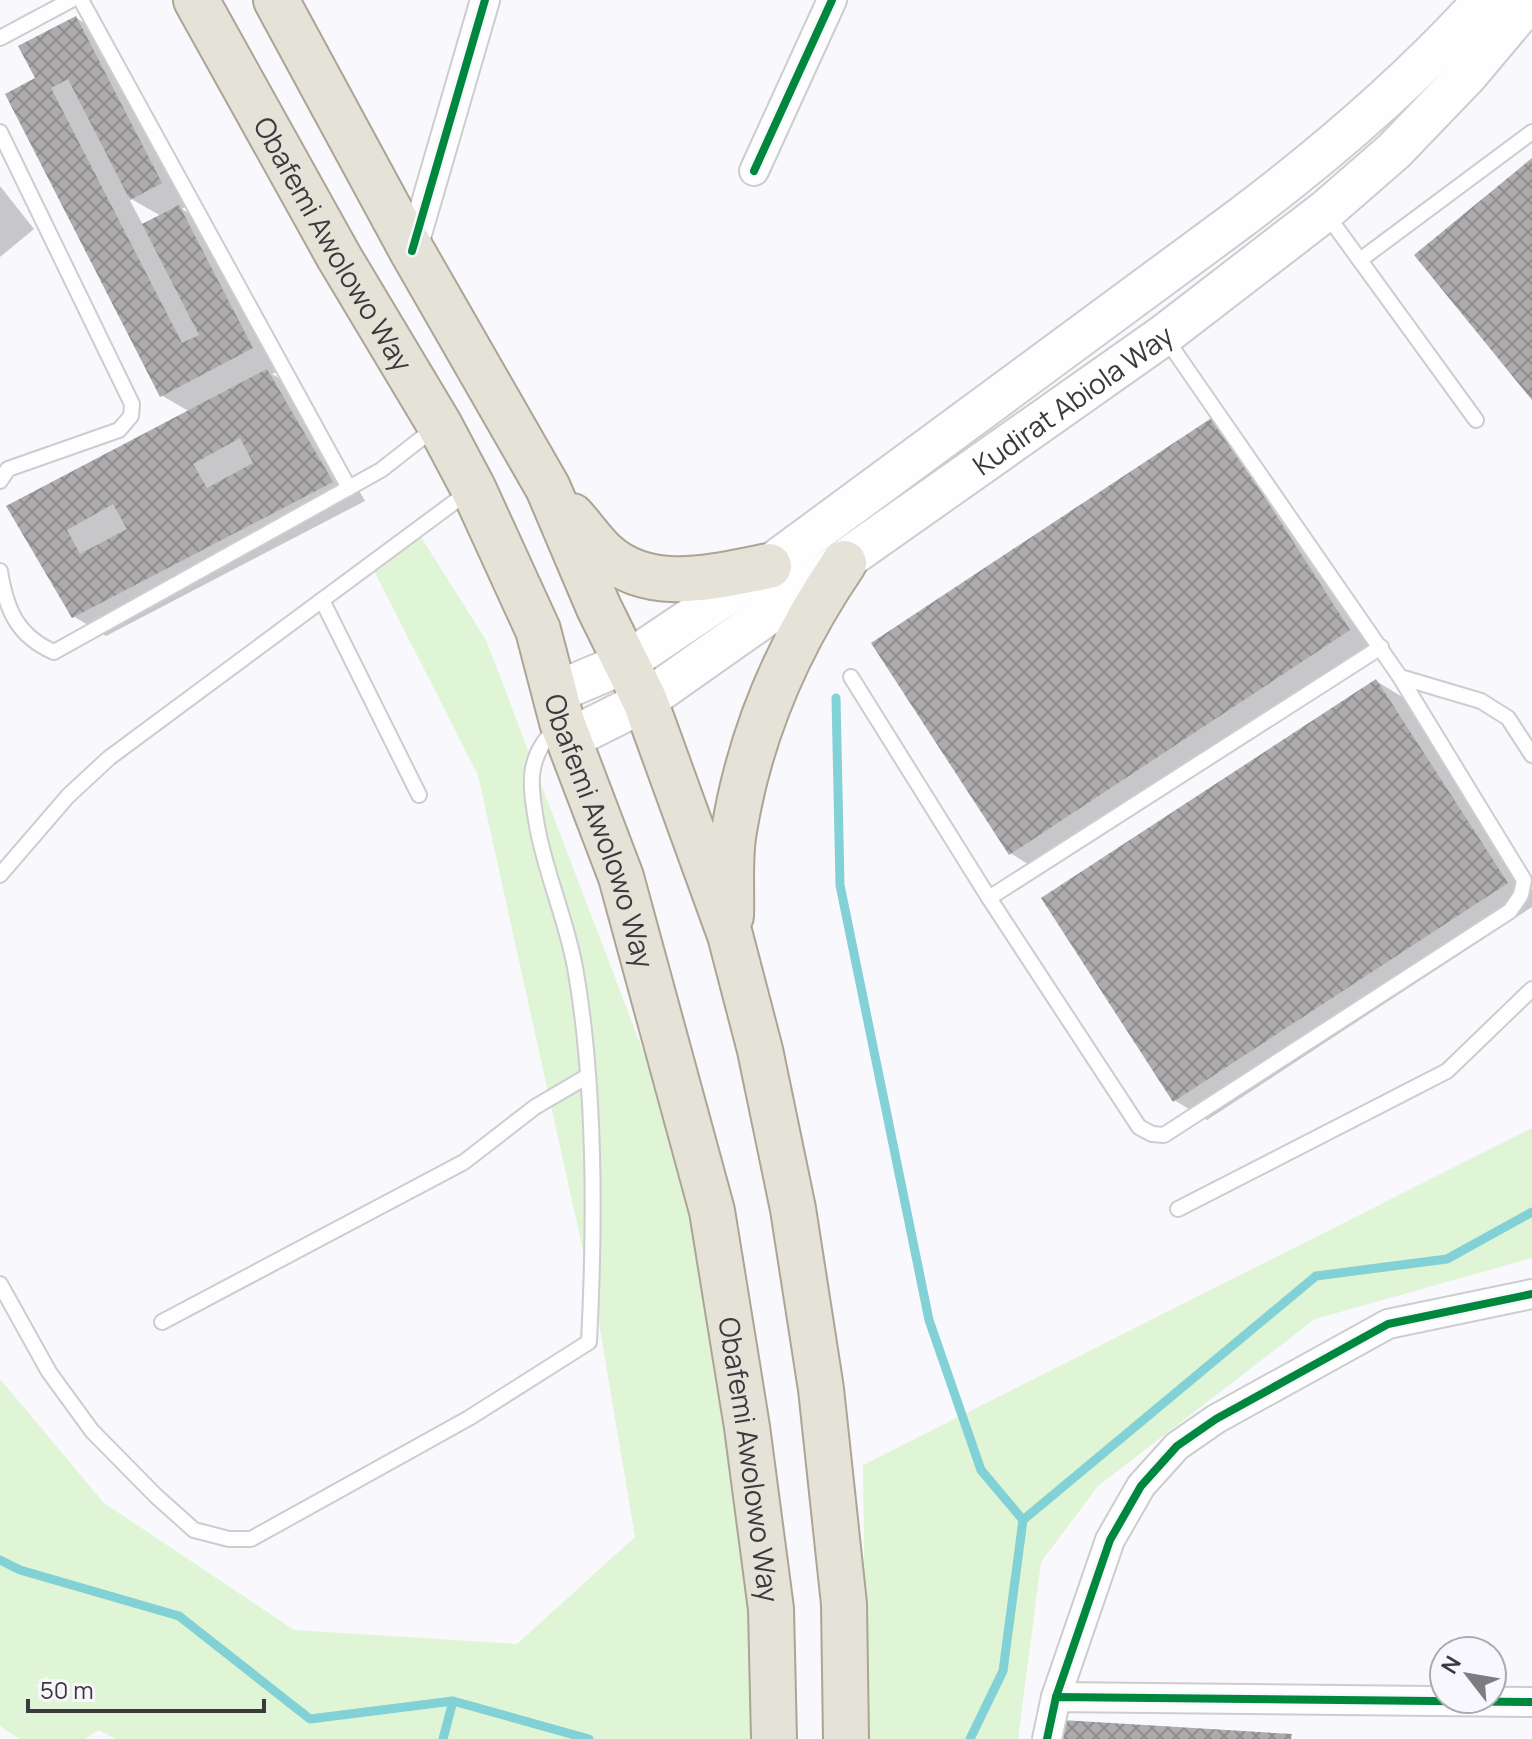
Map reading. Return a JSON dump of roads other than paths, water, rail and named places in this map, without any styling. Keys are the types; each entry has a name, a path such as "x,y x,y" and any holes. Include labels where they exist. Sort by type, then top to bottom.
{"main road":[{"name":"Obafemi Awolowo Way","path":"196,0 339,257 439,424 473,488 538,630 562,718 621,877 712,1211 747,1427 771,1609 774,1739"},
{"path":"276,0 412,251 548,488 625,663 645,701 730,935 760,1050 793,1209 821,1389 844,1604 846,1739"},
{"name":"Kudirat Abiola Way","path":"562,718 625,663 769,566 1312,164 1399,90 1484,0"},
{"name":"Kudirat Abiola Way","path":"562,718 645,701 1164,335 1325,211 1394,151 1467,75 1530,0"},
{"path":"548,488 606,555 622,566 676,581 769,566"},
{"path":"730,935 733,834 754,742 805,620 844,563"}],"street":[{"path":"412,251 485,0"},
{"path":"754,171 832,0"},
{"path":"1047,1739 1056,1697 1110,1540 1141,1486 1177,1446 1216,1419 1388,1324 1532,1294"},
{"path":"1056,1697 1532,1702"}],"lane":[{"path":"0,38 71,0"},
{"path":"81,0 349,488"},
{"path":"0,132 132,404 131,416 119,430 8,469 0,481"},
{"path":"1360,260 1532,132"},
{"path":"1325,211 1476,420"},
{"path":"851,677 989,898 1139,1127 1152,1134 1164,1135 1510,911 1521,895 1524,880 1381,647 1164,335"},
{"path":"0,571 5,600 20,631 36,644 54,652 381,470 439,424"},
{"path":"0,875 68,796 109,758 473,488"},
{"path":"322,600 419,795"},
{"path":"989,898 1381,647"},
{"path":"1400,677 1481,701 1508,718 1532,755"},
{"path":"0,1284 49,1372 92,1431 194,1530 229,1539 251,1539 469,1418 589,1342 590,1157 576,973 532,801 531,772 539,744 562,718"},
{"path":"1178,1209 1447,1071 1532,989"},
{"path":"162,1322 464,1162 535,1107 586,1077"}],"waterway":[{"path":"836,698 840,885 929,1320 981,1470 1023,1520"},
{"path":"970,1739 1003,1671 1023,1520 1316,1276 1447,1259 1532,1212"},
{"path":"0,1560 20,1570 179,1616 310,1719 453,1701 589,1739"},
{"path":"443,1739 453,1701"}]}
